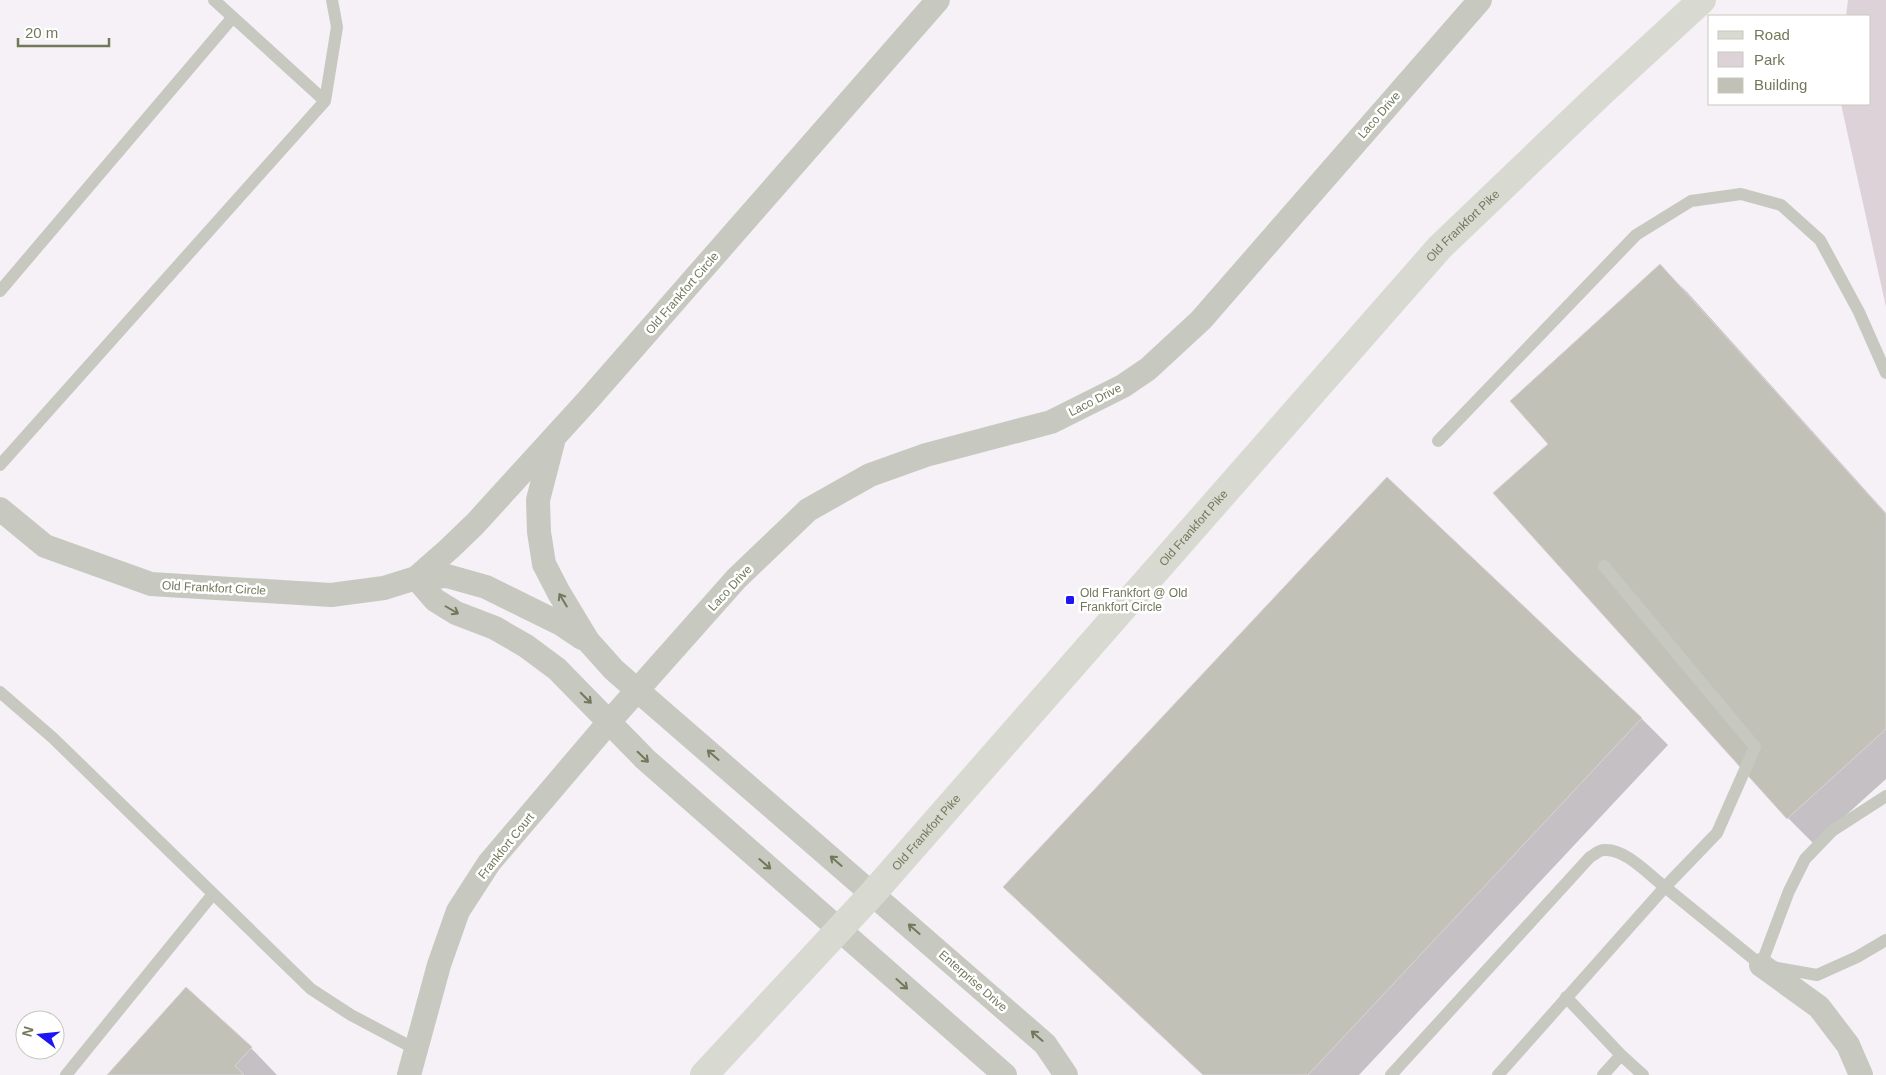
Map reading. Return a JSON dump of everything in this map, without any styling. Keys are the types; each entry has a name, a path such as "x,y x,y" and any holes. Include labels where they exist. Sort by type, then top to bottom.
{"main road":[{"name":"Old Frankfort Pike","path":"704,1075 873,893 1440,247 1599,95 1702,0"}],"street":[{"name":"Old Frankfort Circle","path":"416,578 449,550 475,524 554,438 938,0"},
{"name":"Laco Drive","path":"638,691 736,579 808,510 870,474 926,455 1051,422 1124,386 1148,369 1201,320 1480,0"},
{"path":"554,438 538,500 544,564 588,641 614,670 873,893"},
{"name":"Old Frankfort Circle","path":"0,509 45,546 152,584 331,595 384,588 416,578 448,576 486,587 561,624 588,641"},
{"path":"416,578 435,600 456,613 495,628 526,646 557,669 645,759 1005,1075"},
{"name":"Frankfort Court","path":"409,1075 438,965 458,911 489,863 638,691"},
{"name":"Enterprise Drive","path":"873,893 1045,1044 1066,1075"},
{"path":"1761,965 1819,1006 1848,1045 1861,1075"}],"lane":[{"path":"214,0 325,101"},
{"path":"0,465 325,101 337,27 332,0"},
{"path":"0,291 233,18"},
{"path":"1438,441 1636,235 1691,201 1742,194 1782,205 1820,240 1859,312 1886,373"},
{"path":"1498,1075 1665,887 1717,833 1755,747 1604,566"},
{"path":"0,692 53,738 311,990 351,1015 417,1050"},
{"path":"1761,965 1789,891 1805,859 1832,831 1886,796"},
{"path":"1391,1075 1590,858 1602,850 1615,851 1626,856 1761,965 1817,975 1857,957 1886,940"},
{"path":"66,1075 213,894"},
{"path":"1566,997 1621,1055 1643,1075"},
{"path":"1603,1075 1621,1055"}],"green space":[{"path":"1848,0 1886,0 1886,307 1841,105 1871,105 1871,15 1846,15"}],"building":[{"path":"1660,264 1886,514 1886,729 1787,819 1493,493 1548,444 1510,401"},
{"path":"1387,477 1642,718 1308,1075 1203,1075 1003,887"},
{"path":"186,987 252,1047 235,1066 244,1075 107,1075"}],"place":[{"name":"Old Frankfort @ Old Frankfort Circle","path":"1070,600"}]}
